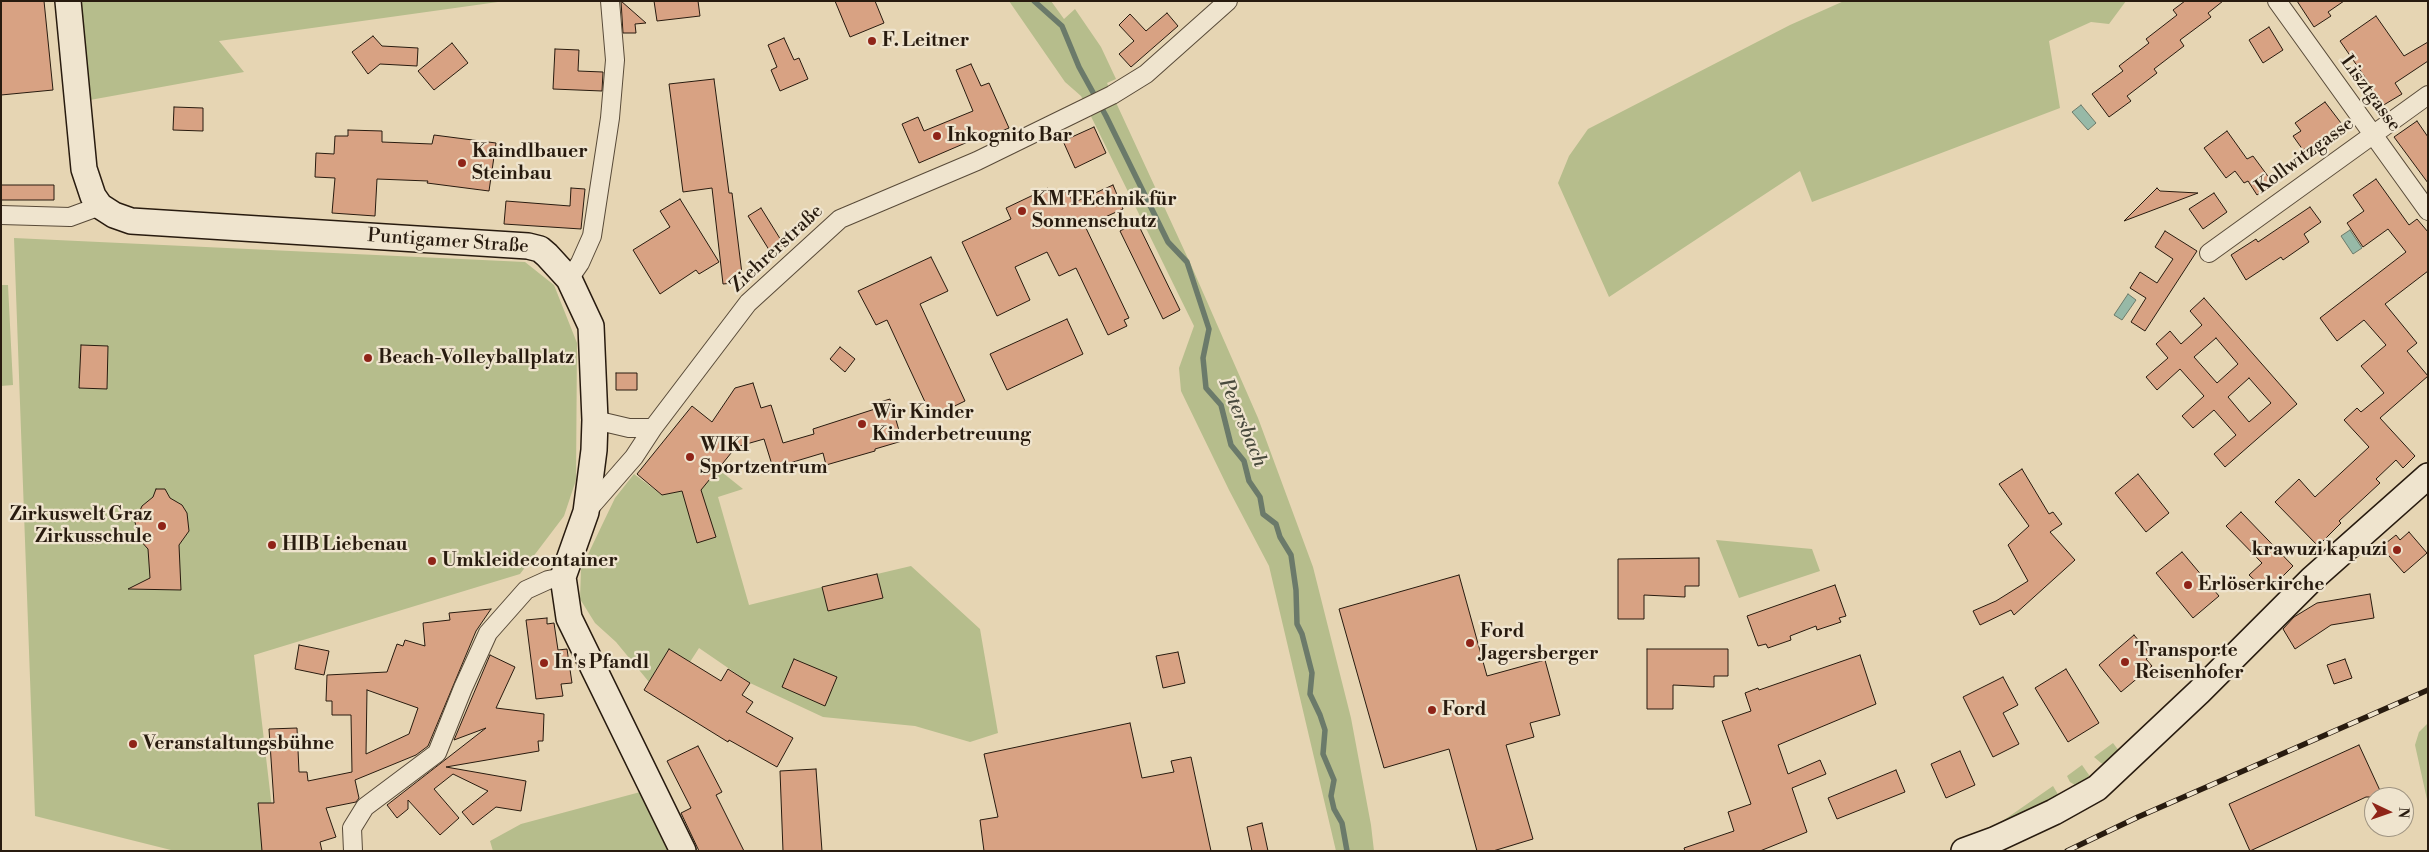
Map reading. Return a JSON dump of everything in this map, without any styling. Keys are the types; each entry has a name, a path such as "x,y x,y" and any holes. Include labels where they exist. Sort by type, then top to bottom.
{"main road":[{"name":"Puntigamer Straße","path":"68,1 87,184 100,206 114,216 131,221 528,246 540,249 548,255 569,279 591,326 595,420 594,450 586,512 564,577 570,618 682,851"},
{"path":"1964,851 1994,840 2054,812 2097,788 2199,692 2312,579 2428,476"}],"street":[{"path":"569,279 580,263 592,236 610,118 615,60 610,1"},
{"name":"Ziehrerstraße","path":"586,512 634,457 653,428 748,303 840,219 977,161 1112,95 1146,74 1228,1"},
{"name":"Lisztgasse","path":"2277,1 2428,211"},
{"name":"Kollwitzgasse","path":"2209,253 2372,133 2428,95"},
{"path":"1,215 70,217 100,206"},
{"path":"595,420 629,428 653,428"},
{"path":"353,851 352,828 365,806 437,753 462,688 488,633 526,590 548,580 564,577"}],"shaded area":[{"path":"81,1 505,1 219,41 244,72 90,100"},
{"path":"1009,1 1051,1 1064,19 1075,9 1101,47 1116,79 1107,83 1191,265 1258,418 1313,567 1351,718 1374,851 1336,851 1269,566 1229,490 1181,391 1179,368 1194,326 1081,96 1065,82"},
{"path":"1844,1 2126,1 2109,24 2091,22 2049,41 2060,108 1812,202 1800,171 1609,297 1558,183 1569,156 1588,129 1790,25"},
{"path":"2081,105 2096,123 2088,130 2072,112"},
{"path":"2350,230 2362,248 2353,254 2341,236"},
{"name":"HIB Liebenau","path":"14,238 525,262 554,285 577,343 576,480 564,516 520,574 254,655 277,851 175,851 35,816"},
{"path":"1,285 8,285 13,385 1,386"},
{"path":"2128,294 2136,300 2122,320 2114,315"},
{"path":"718,469 743,489 718,497 749,605 822,587 883,598 877,574 911,566 980,629 998,733 970,742 915,726 823,717 750,683 699,648 690,662 669,649 649,682 616,642 595,623 580,599 581,569 615,498 634,474 662,495 704,486"},
{"path":"1716,540 1812,549 1820,571 1739,598"},
{"path":"2428,723 2428,804 2415,745 2419,732"},
{"path":"2113,743 2119,751 2105,765 2094,757"},
{"path":"2082,765 2089,775 2089,780 2078,787 2070,782 2067,776"},
{"path":"2053,786 2059,796 2041,810 1991,829"},
{"path":"644,791 673,851 493,851 490,841 521,824"}],"building":[{"path":"1,1 44,1 53,90 1,95"},
{"path":"621,1 646,23 635,24 636,33 623,33"},
{"path":"654,1 698,1 700,16 657,21"},
{"path":"835,1 875,1 884,23 850,37"},
{"path":"2185,1 2223,1 2208,13 2211,17 2180,40 2184,46 2154,69 2157,73 2127,96 2131,101 2109,117 2092,94 2123,71 2119,66 2149,43 2146,39 2177,15 2173,10"},
{"path":"2297,1 2344,1 2328,12 2331,16 2314,27"},
{"path":"1167,13 1178,26 1131,67 1119,54 1134,41 1119,25 1130,14 1146,31"},
{"path":"2376,16 2404,56 2428,42 2428,61 2395,83 2402,94 2377,109 2363,87 2369,83 2340,41"},
{"path":"2269,27 2283,50 2263,63 2249,40"},
{"path":"373,36 382,46 418,48 417,66 380,64 368,74 352,52"},
{"path":"784,38 794,60 799,58 808,79 780,91 771,70 777,67 768,45"},
{"path":"452,43 468,63 434,90 418,71"},
{"path":"555,49 579,50 578,71 603,72 602,91 553,89"},
{"path":"971,64 981,86 989,83 1009,128 985,138 984,135 919,163 902,124 918,117 924,131 973,111 956,70"},
{"path":"714,79 729,193 732,193 743,282 723,284 712,188 683,192 669,84"},
{"path":"2325,102 2341,123 2339,136 2315,151 2311,145 2303,150 2293,136 2301,131 2295,123"},
{"path":"174,107 203,108 203,131 173,130"},
{"path":"2417,121 2428,137 2428,183 2394,137"},
{"path":"1094,127 1106,153 1075,168 1063,141"},
{"path":"348,130 382,131 382,142 432,144 434,135 496,143 489,191 427,183 428,181 377,179 375,216 332,213 335,178 315,177 316,153 334,154 335,136 348,136"},
{"path":"2227,131 2247,159 2253,156 2273,183 2257,195 2248,181 2244,183 2235,171 2226,178 2204,148"},
{"path":"2376,179 2409,225 2417,219 2428,232 2428,271 2385,304 2417,343 2407,351 2428,376 2380,418 2415,456 2403,468 2396,460 2376,479 2380,483 2339,521 2341,523 2318,546 2275,502 2299,479 2315,497 2369,447 2344,420 2357,408 2361,412 2384,393 2361,366 2386,345 2364,320 2337,341 2320,318 2406,252 2388,229 2363,247 2347,223 2364,211 2353,195"},
{"path":"1,185 54,185 54,200 1,200"},
{"path":"1113,185 1123,209 1085,226 1129,318 1124,320 1127,326 1108,335 1076,268 1059,276 1047,252 1015,267 1030,300 997,316 962,242 1011,219 1006,208 1048,188 1053,198 1068,191 1073,203"},
{"path":"571,188 585,189 581,229 504,224 506,201 570,206"},
{"path":"2157,188 2160,191 2198,193 2124,221"},
{"path":"2214,193 2227,212 2203,229 2189,209"},
{"path":"680,199 719,262 699,274 696,270 660,294 633,250 670,227 660,211"},
{"path":"2310,207 2321,222 2304,234 2309,242 2283,260 2281,257 2246,280 2231,255 2256,239 2258,242"},
{"path":"761,208 784,245 771,253 748,216"},
{"path":"1137,222 1180,310 1163,319 1120,231"},
{"path":"2165,231 2197,251 2145,331 2131,322 2146,298 2130,288 2140,272 2157,283 2173,259 2155,247"},
{"path":"931,257 948,291 920,304 965,401 932,417 887,320 876,325 858,291"},
{"path":"2204,298 2297,404 2225,467 2214,454 2236,435 2214,410 2193,428 2182,416 2204,396 2180,369 2157,390 2146,377 2168,358 2156,344 2170,331 2181,344 2202,325 2190,311","holes":["2216,338 2238,364 2217,383 2194,357","2249,378 2271,403 2249,422 2228,397"]},
{"path":"1067,319 1083,354 1007,390 990,354"},
{"path":"81,345 108,346 107,389 79,388"},
{"path":"840,347 855,359 845,372 830,359"},
{"path":"616,373 637,373 637,390 616,390"},
{"path":"753,383 761,408 771,405 783,443 814,434 813,429 878,408 877,403 890,399 902,441 826,465 823,453 773,468 764,439 736,447 701,490 716,537 697,543 682,491 662,495 637,474 692,406 712,422 735,388"},
{"path":"2022,469 2049,514 2053,512 2062,524 2050,532 2075,560 2014,615 2011,610 1980,625 1973,611 1996,601 2028,581 2008,545 2029,526 1999,484"},
{"path":"2138,474 2169,513 2146,532 2115,493"},
{"path":"156,489 165,489 170,498 182,505 187,513 189,531 179,545 181,590 128,589 150,578 148,549 139,539 135,522 142,506 153,497"},
{"path":"2241,512 2293,566 2267,592 2249,575 2262,563 2226,526"},
{"path":"2409,532 2427,553 2404,573 2381,547 2396,535 2400,540"},
{"name":"Erlöserkirche","path":"2182,552 2219,596 2193,618 2156,573"},
{"path":"1699,558 1699,586 1685,586 1685,597 1644,595 1644,619 1618,619 1618,559"},
{"path":"877,574 883,598 828,611 822,587"},
{"name":"Ford","path":"1459,575 1487,676 1545,660 1560,715 1530,723 1534,737 1506,745 1533,839 1493,851 1477,851 1449,749 1384,768 1339,609"},
{"path":"1835,585 1846,616 1839,618 1841,622 1817,630 1816,626 1790,636 1791,640 1768,648 1766,644 1758,646 1747,616"},
{"path":"2370,594 2374,618 2331,625 2295,649 2283,629 2294,617 2317,603"},
{"path":"491,609 476,631 428,746 416,755 355,780 359,798 356,802 326,808 336,837 320,842 322,851 262,851 258,803 274,803 269,729 297,728 299,772 307,772 308,781 352,772 351,715 332,715 332,701 326,701 327,675 387,672 397,644 403,646 405,640 425,646 423,623 450,620 449,613","holes":["367,690 418,708 409,734 366,754"]},
{"path":"547,618 547,624 554,623 558,650 567,649 572,683 561,684 563,696 536,699 526,620"},
{"name":"Transporte Reisenhofer","path":"2134,635 2151,655 2146,659 2152,666 2121,692 2099,665"},
{"path":"299,645 329,651 324,675 295,669"},
{"path":"669,649 721,681 728,669 750,683 742,695 753,702 746,712 793,738 777,767 729,740 728,742 644,690"},
{"path":"1647,649 1728,649 1728,676 1714,676 1714,687 1673,685 1673,709 1647,709"},
{"path":"1178,652 1185,683 1163,688 1156,656"},
{"path":"490,655 515,667 496,708 544,714 543,741 538,741 539,751 446,767 526,781 521,811 496,807 473,825 462,812 488,791 453,774 434,789 459,818 440,835 408,800 408,809 397,818 387,805 486,728 454,740"},
{"path":"1860,655 1876,704 1778,745 1788,774 1820,760 1826,774 1792,788 1807,832 1760,851 1685,851 1684,848 1734,831 1728,812 1751,804 1722,721 1751,711 1745,693 1758,688 1759,690"},
{"path":"794,659 837,677 825,706 782,687"},
{"path":"2345,659 2352,678 2334,684 2327,665"},
{"path":"2066,669 2099,723 2068,742 2035,688"},
{"path":"2003,677 2018,705 2003,713 2019,744 1993,757 1963,697"},
{"path":"1130,723 1142,778 1174,772 1171,761 1191,757 1211,851 984,851 980,820 998,817 984,754"},
{"path":"2359,745 2378,787 2364,787 2364,798 2250,851 2229,804"},
{"path":"698,746 722,792 716,795 744,851 699,851 681,813 691,808 667,761"},
{"path":"1960,751 1975,785 1946,798 1931,764"},
{"path":"816,769 822,851 783,851 780,771"},
{"path":"1896,770 1905,792 1837,819 1828,798"},
{"path":"1262,823 1268,851 1252,851 1247,827"}],"waterway":[{"name":"Petersbach","path":"1034,1 1062,26 1079,67 1106,116 1168,242 1187,262 1209,329 1203,358 1206,388 1221,405 1231,445 1244,461 1249,481 1260,497 1263,514 1276,524 1280,537 1291,555 1296,590 1297,624 1302,634 1312,673 1310,694 1325,730 1323,754 1334,780 1331,796 1334,809 1342,823 1347,851"}],"railway":[{"path":"2067,851 2138,817 2428,690"}],"place":[{"name":"F. Leitner","path":"872,41"},
{"name":"Inkognito Bar","path":"937,136"},
{"name":"Kaindlbauer Steinbau","path":"462,163"},
{"name":"KM TEchnik für Sonnenschutz","path":"1022,211"},
{"name":"Beach-Volleyballplatz","path":"368,358"},
{"name":"Wir Kinder Kinderbetreuung","path":"862,424"},
{"name":"WIKI Sportzentrum","path":"690,457"},
{"name":"Zirkuswelt Graz Zirkusschule","path":"162,526"},
{"name":"HIB Liebenau","path":"272,545"},
{"name":"krawuzi kapuzi","path":"2397,550"},
{"name":"Umkleidecontainer","path":"432,561"},
{"name":"Erlöserkirche","path":"2188,585"},
{"name":"Ford Jagersberger","path":"1470,643"},
{"name":"Transporte Reisenhofer","path":"2125,662"},
{"name":"In's Pfandl","path":"544,663"},
{"name":"Ford","path":"1432,710"},
{"name":"Veranstaltungsbühne","path":"133,744"}]}
